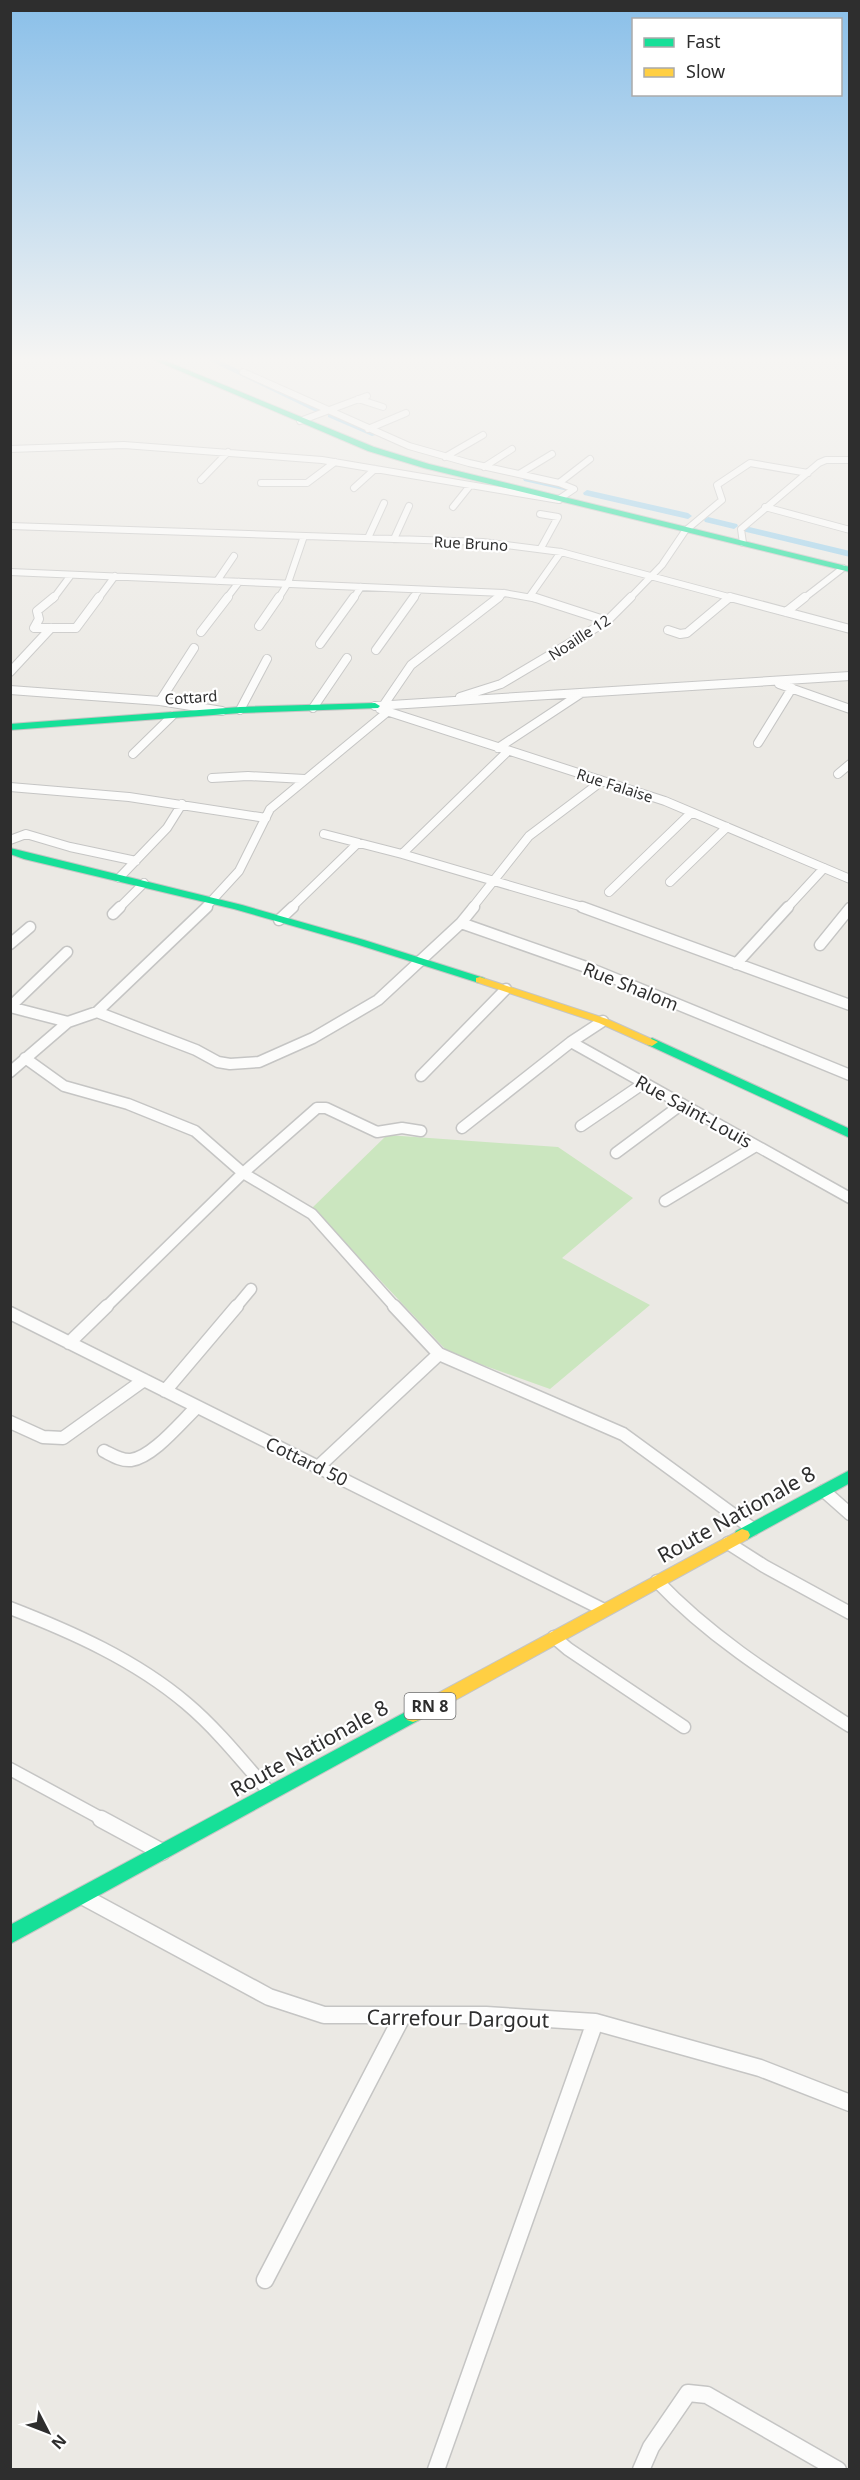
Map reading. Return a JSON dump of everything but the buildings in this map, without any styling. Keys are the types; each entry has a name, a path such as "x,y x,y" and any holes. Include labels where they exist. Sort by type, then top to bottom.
{"street":[{"path":"201,480 208,473"},
{"path":"261,483 307,483 321,473"},
{"path":"354,488 371,473"},
{"path":"394,473 469,487 560,500 574,489 559,483 513,473"},
{"path":"453,473 846,569"},
{"path":"559,483 572,473"},
{"name":"Noaille 12","path":"442,702 501,684 607,621 673,552 685,531 722,500 717,485 735,473"},
{"path":"743,543 741,529 808,473"},
{"path":"453,507 469,487"},
{"path":"369,538 384,503"},
{"path":"394,539 410,506"},
{"path":"765,507 849,530"},
{"path":"540,514 558,516 541,548"},
{"name":"Rue Bruno","path":"10,526 483,542 541,548 849,629"},
{"path":"259,626 288,583 304,536"},
{"path":"530,596 561,552"},
{"path":"217,581 234,556"},
{"path":"786,612 846,569"},
{"path":"10,572 504,593 530,596 607,621"},
{"path":"71,575 51,602 36,612 39,619 33,628 69,629 79,626 115,576"},
{"path":"201,632 239,582"},
{"path":"320,644 361,587"},
{"path":"376,650 419,590"},
{"path":"10,1072 68,1022 97,1012 141,967 211,903 239,871 276,803 305,780 381,708 411,664 504,593"},
{"path":"668,630 680,634 687,633 730,597"},
{"path":"10,672 51,628"},
{"path":"160,701 194,648"},
{"path":"313,708 347,658"},
{"path":"240,710 267,659"},
{"path":"381,708 583,692 849,676"},
{"path":"774,682 849,709"},
{"path":"758,743 792,688"},
{"path":"10,690 160,701 222,711"},
{"path":"498,748 583,692"},
{"name":"Cottard","path":"10,727 240,710 381,708"},
{"name":"Rue Falaise","path":"381,708 692,813 849,879"},
{"path":"133,754 172,716"},
{"path":"402,854 508,751"},
{"path":"838,774 849,764"},
{"path":"212,778 248,776 305,780"},
{"path":"97,1012 196,1050 218,1062 230,1064 259,1062 313,1038 378,1000 422,961 461,923 492,880 529,836 602,781"},
{"path":"10,787 129,797 266,818"},
{"path":"119,878 167,828 182,804"},
{"path":"609,892 692,813"},
{"path":"670,882 727,827"},
{"path":"10,840 26,834 70,847 136,861"},
{"path":"324,834 402,854 580,906 849,1005"},
{"path":"279,920 358,843"},
{"path":"10,851 51,864 144,883 279,920 422,961 506,989 603,1022 672,1050 849,1134"},
{"path":"736,964 824,868"},
{"path":"113,914 144,883"},
{"path":"819,945 849,908"},
{"name":"Rue Shalom","path":"461,923 589,968 849,1075"},
{"path":"10,944 30,927"},
{"path":"10,1007 67,952"},
{"path":"421,1077 506,989"},
{"path":"10,1007 68,1022"},
{"path":"462,1128 571,1042 603,1022"},
{"name":"Rue Saint-Louis","path":"571,1042 849,1198"},
{"path":"25,1058 64,1086 128,1104 195,1131 243,1173 312,1214 439,1354 623,1434 753,1529"},
{"path":"581,1126 644,1083"},
{"path":"616,1153 682,1104"},
{"path":"69,1343 243,1173 317,1108 326,1108 377,1132 405,1127 421,1131"},
{"path":"665,1201 756,1146"},
{"path":"165,1391 251,1289"},
{"name":"Cottard 50","path":"10,1313 604,1610"},
{"path":"318,1467 439,1354"},
{"path":"10,1422 47,1439 63,1438 144,1380"},
{"path":"104,1451 122,1460 134,1460 145,1455 197,1407"},
{"name":"Route Nationale 8","path":"10,1935 849,1476"},
{"path":"824,1491 849,1514"},
{"path":"728,1543 764,1566 849,1613"},
{"path":"657,1581 686,1611 767,1672 849,1726"},
{"path":"10,1608 49,1623 102,1649 174,1694 193,1710 270,1793"},
{"path":"554,1638 684,1727"},
{"path":"10,1769 162,1852"},
{"name":"Carrefour Dargout","path":"82,1896 268,1997 324,2015 486,2015 595,2022 760,2068 849,2103"},
{"path":"264,2280 403,2015"},
{"path":"436,2469 595,2022"},
{"path":"641,2469 651,2447 688,2393 707,2395 838,2469"}],"green space":[{"path":"387,1135 558,1147 633,1198 562,1258 650,1305 550,1389 449,1353 312,1208"}],"waterway":[{"path":"527,479 568,488"},
{"path":"587,493 688,516"},
{"path":"708,520 734,526"},
{"path":"745,529 850,554"}],"traffic: fast":[{"path":"454,473 850,570"},
{"path":"10,727 240,710 375,706"},
{"path":"10,851 238,907 480,980"},
{"path":"652,1042 850,1134"},
{"path":"742,1535 850,1476"},
{"path":"10,1935 413,1715"}],"traffic: slow":[{"path":"480,980 603,1021 652,1042"},
{"path":"413,1715 742,1535"}]}
